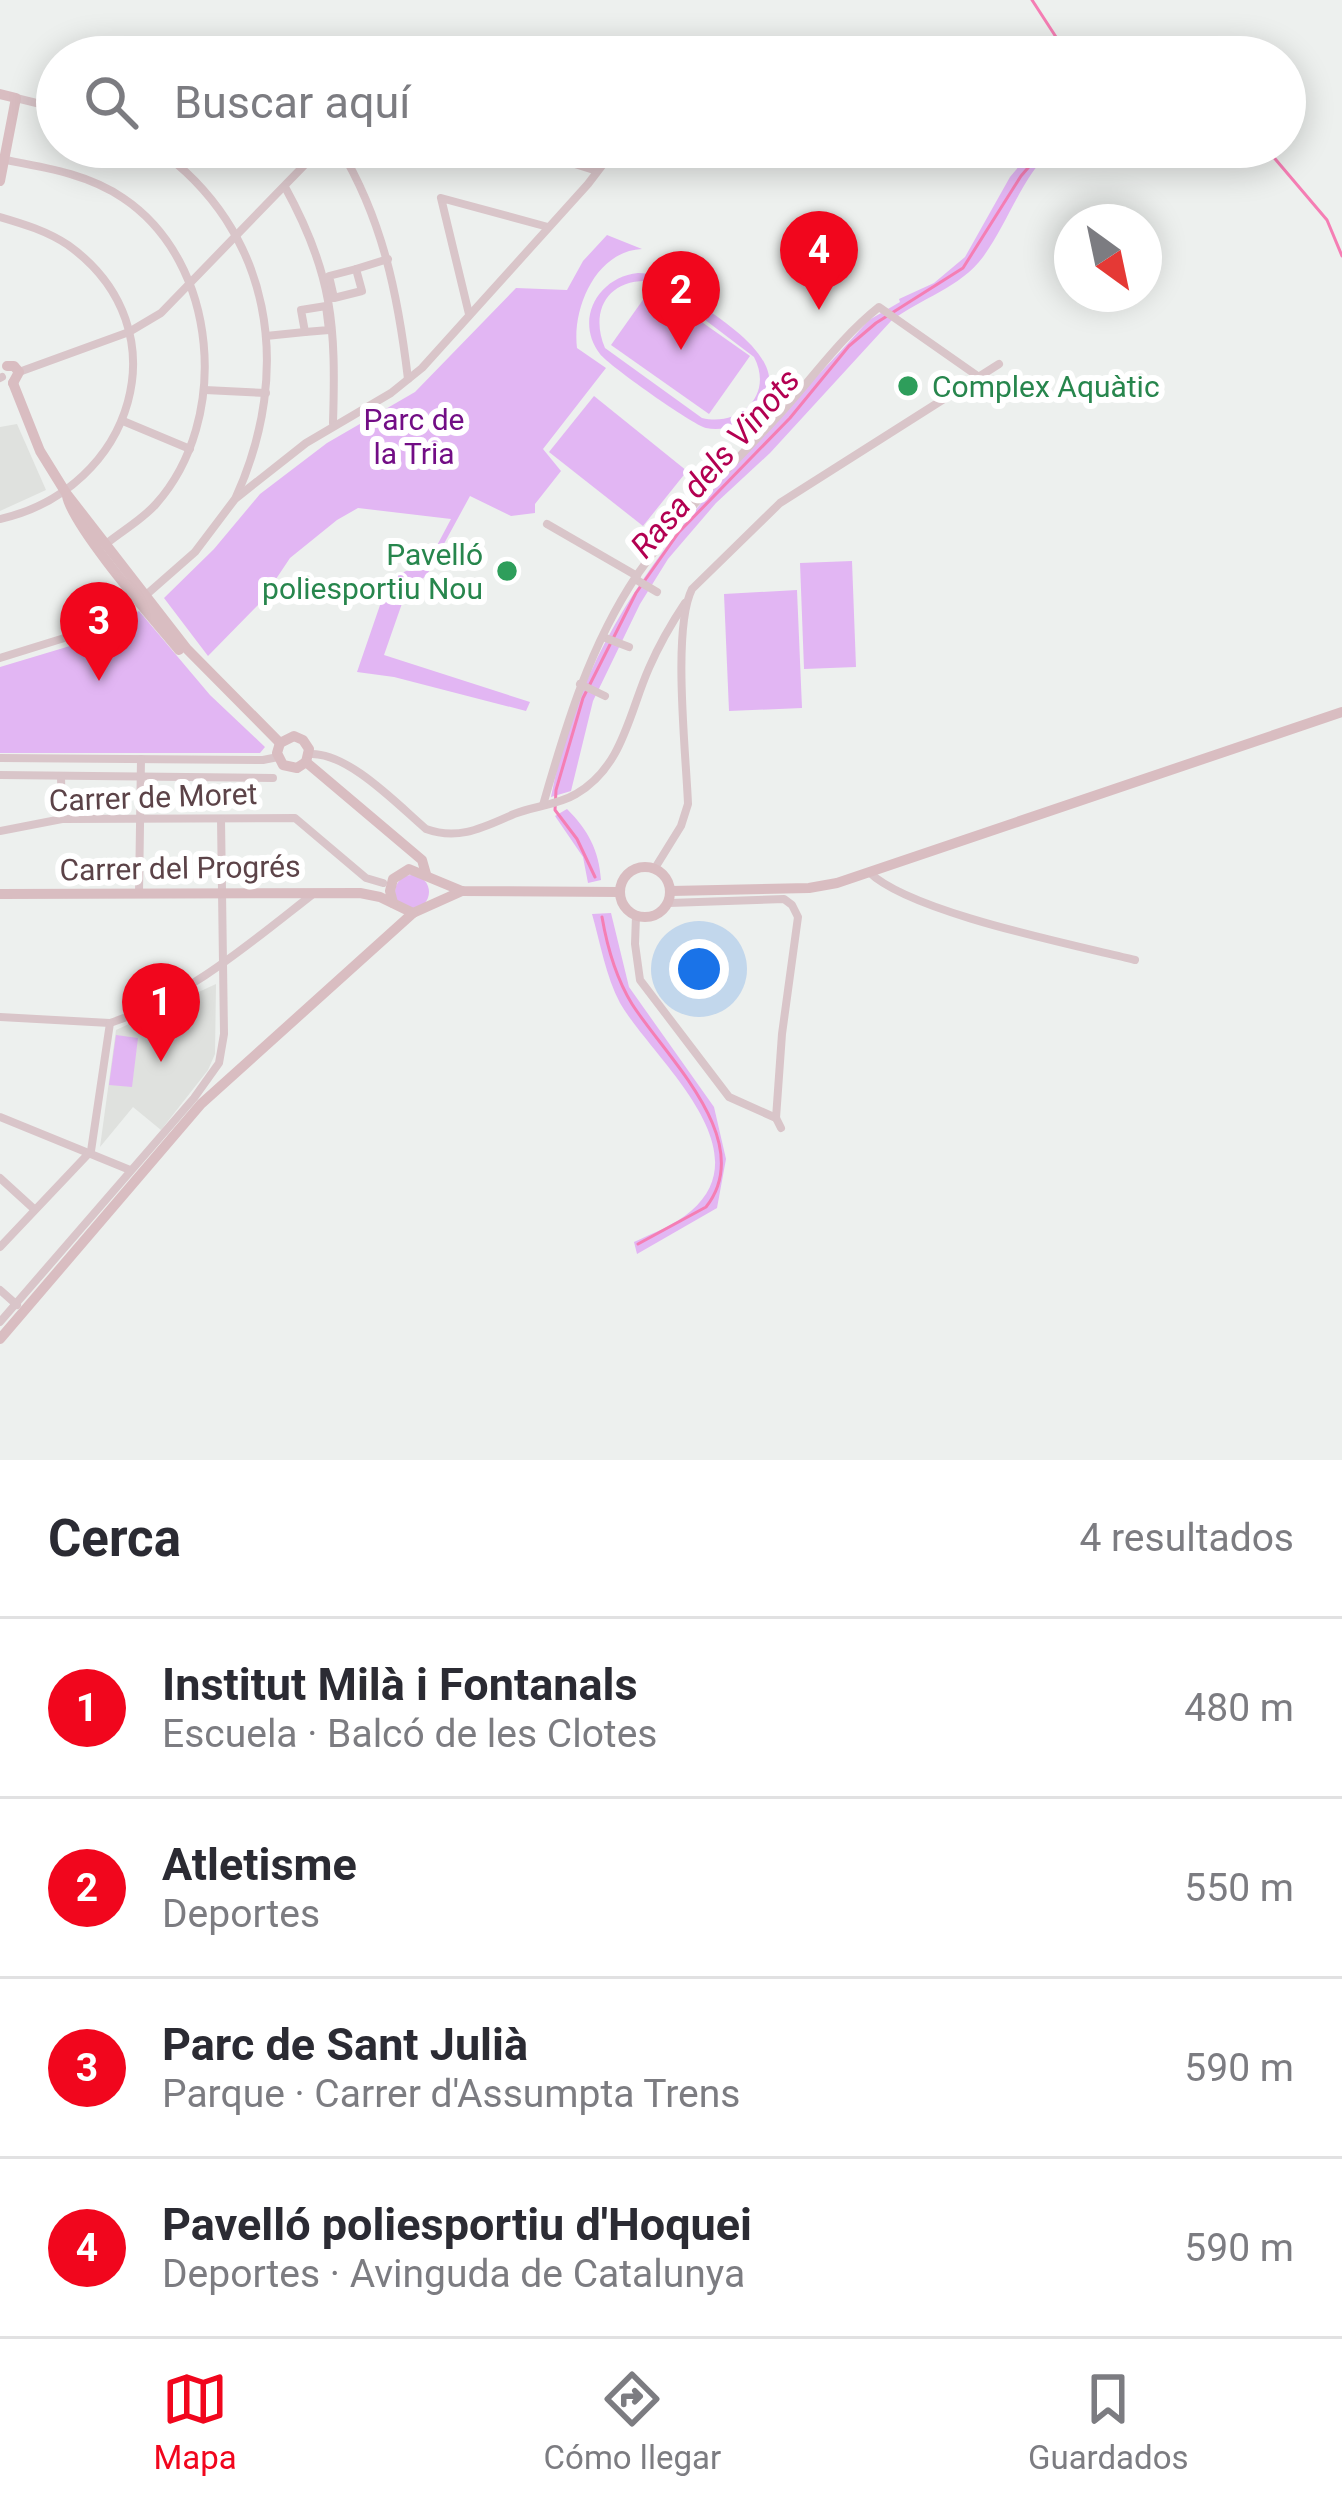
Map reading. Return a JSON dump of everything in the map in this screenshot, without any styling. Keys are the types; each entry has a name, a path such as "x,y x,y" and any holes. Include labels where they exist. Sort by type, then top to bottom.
{"street":[{"path":"0,94 36,103"},
{"path":"0,181 16,98"},
{"path":"2,159 36,167"},
{"path":"42,168 82,177 124,198 152,224 190,287 201,326 206,390 190,449 156,504 106,544"},
{"path":"180,168 203,187 237,237 260,299 266,336 266,393 258,445 235,499"},
{"path":"8,375 129,332 161,313 303,168"},
{"path":"351,168 367,198 396,288 408,380"},
{"path":"588,168 597,171"},
{"path":"0,658 74,635 141,597 195,552 273,459 408,380 600,168"},
{"path":"285,188 316,249 330,299 335,340 333,425"},
{"path":"470,315 441,198 549,227"},
{"path":"0,217 50,234 86,260 106,283 129,332 131,380 123,422 90,471 66,493 28,512 0,519"},
{"path":"356,269 362,292 334,298 329,276 388,260"},
{"path":"266,336 329,330 326,306 301,310 305,332"},
{"path":"542,805 580,684 636,577 703,493 805,387 852,328 879,307 980,377"},
{"path":"0,350 40,451 141,597"},
{"path":"66,493 69,506 141,597 279,750 288,767 297,768 319,753 341,761 426,829 461,835 580,792 612,761 665,635 706,572 780,503 999,364"},
{"path":"206,390 266,393"},
{"path":"123,422 190,449"},
{"path":"258,445 273,459"},
{"path":"547,524 657,592"},
{"path":"655,868 681,826 688,804 682,637 686,602"},
{"path":"672,622 682,637"},
{"path":"665,635 682,637"},
{"path":"602,637 629,647"},
{"path":"580,684 605,696"},
{"path":"670,897 809,888 869,872 1342,712"},
{"path":"0,758 141,760 279,750 289,737 298,737 307,744 307,758 422,860 434,891 429,904"},
{"path":"139,893 141,760"},
{"path":"0,775 273,778"},
{"path":"61,776 62,819"},
{"name":"Carrer de Moret","path":"0,831 62,819 295,818 372,882 392,879"},
{"path":"0,1339 20,1307 219,1063 224,1034 221,819"},
{"path":"384,942 394,926 390,891 405,859 400,845"},
{"path":"645,866 655,868 669,881 670,897 656,915 636,916 627,910 619,892 627,873 645,866"},
{"path":"392,879 415,869 462,891"},
{"path":"355,893 359,872"},
{"path":"869,872 893,889 937,907 1135,960"},
{"name":"Carrer del Progrés","path":"355,893 392,879"},
{"path":"0,1017 110,1023 181,992 222,966 316,891"},
{"name":"Carrer del Progrés","path":"0,894 316,891 355,893 394,905"},
{"path":"0,1322 20,1307 201,1104 413,913 462,891 619,892"},
{"path":"670,897 784,899 798,917 782,1034 776,1118 781,1128"},
{"path":"394,905 413,913"},
{"path":"636,916 634,944 640,980 729,1097 776,1118"},
{"path":"0,1247 91,1151 110,1023"},
{"path":"2,1121 91,1151 130,1170"},
{"path":"0,1178 34,1209"},
{"path":"0,1290 20,1307"}],"shaded area":[{"path":"17,424 46,490 0,511 0,427"},
{"path":"216,984 215,1054 208,1070 161,1130 133,1107 100,1147 116,1030"}],"green space":[{"path":"1018,168 1036,168 974,268 891,321 668,559 640,604 593,701 571,791 551,797 571,723 599,655 674,536 869,320 934,283 965,257"},
{"name":"Parc de la Tria","path":"607,235 642,249 612,260 590,284 583,300 577,348 606,368 543,449 561,471 535,504 535,513 511,516 470,496 427,575 406,592 384,655 530,702 526,711 357,672 389,579 424,570 451,519 358,508 290,558 260,603 208,656 164,598 260,494 327,443 415,392 516,288 567,290 583,261"},
{"path":"647,274 672,284 746,340 767,369 770,385 749,418 729,428 706,428 651,394 600,354 589,328 590,314 602,291 624,276","holes":["647,281 754,357 760,384 750,405 740,413 716,420 702,418 605,348 599,323 612,293 633,282"]},
{"path":"652,287 750,356 709,414 611,345"},
{"path":"594,396 687,471 643,526 549,452"},
{"path":"852,561 856,667 804,669 800,563"},
{"path":"797,590 802,708 729,711 724,594"},
{"path":"139,611 210,695 265,747 260,753 0,753 0,667 70,646"},
{"path":"567,809 591,841 601,880 588,883 583,857 555,816"},
{"path":"412,875 424,880 429,892 424,904 412,909 400,904 395,892 400,880"},
{"path":"611,913 629,987 714,1107 726,1159 717,1208 637,1254 634,1242 691,1211 710,1186 715,1160 709,1132 695,1104 615,993 592,914"},
{"path":"116,1035 138,1038 132,1087 109,1085"}],"waterway":[{"path":"1032,0 1055,36"},
{"name":"Rasa dels Vinots","path":"595,877 577,839 555,810 556,790 583,698 636,593 679,532 790,418 849,346 876,323 963,268 1028,168"},
{"path":"1283,168 1327,220 1342,256"},
{"path":"602,917 626,994 701,1100 721,1155 719,1181 706,1207 638,1244"}],"place":[{"name":"Pavelló poliesportiu d'Hoquei","path":"819,310"},
{"name":"Atletisme","path":"681,350"},
{"name":"Complex Aquàtic","path":"908,386"},
{"name":"Pavelló poliesportiu Nou","path":"507,571"},
{"name":"Parc de Sant Julià","path":"99,681"},
{"name":"Institut Milà i Fontanals","path":"161,1062"}]}
